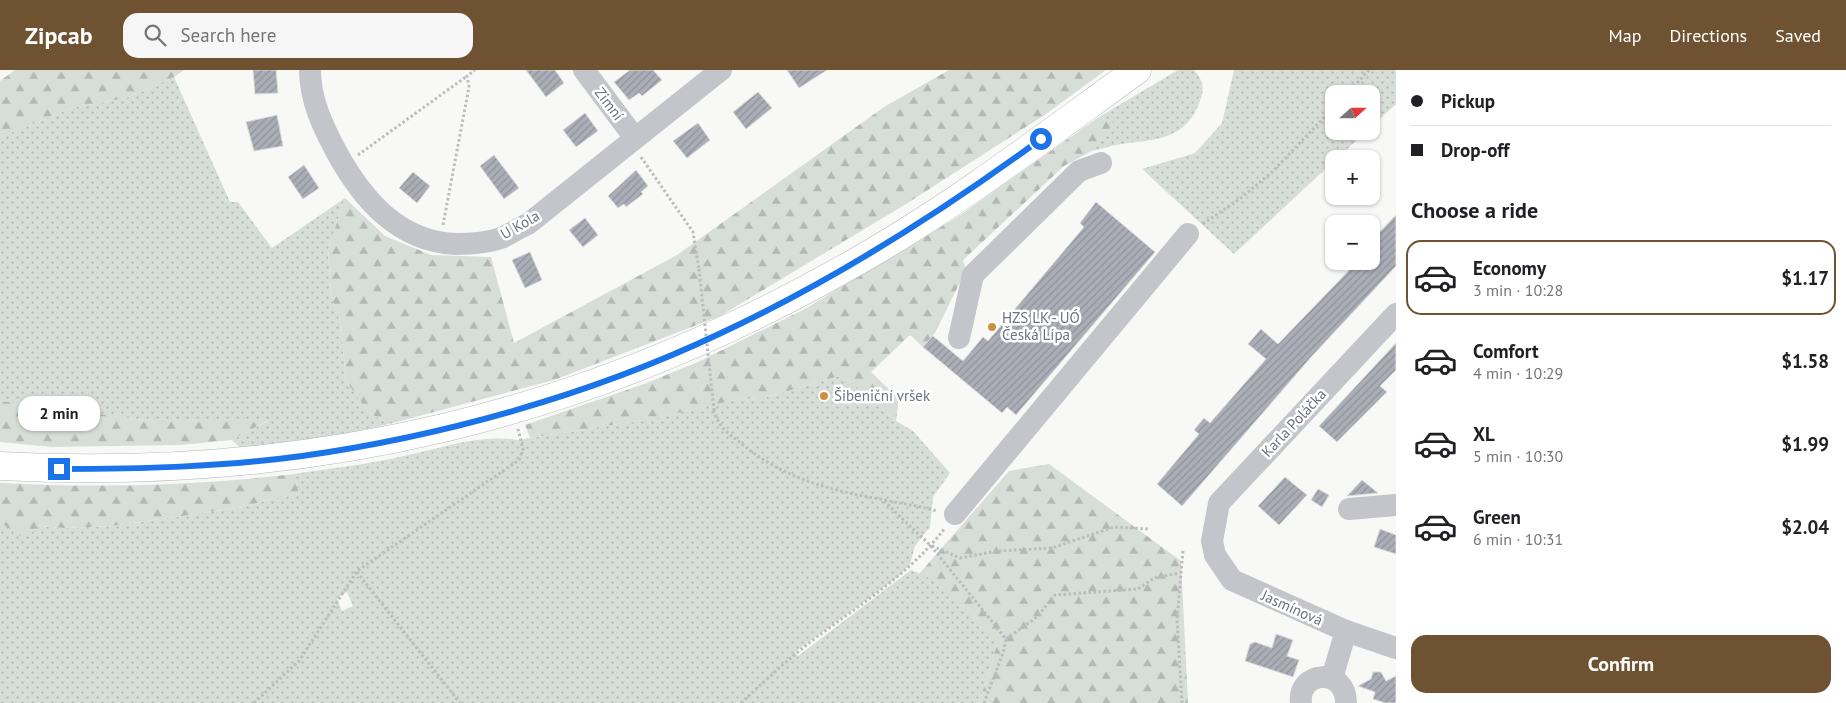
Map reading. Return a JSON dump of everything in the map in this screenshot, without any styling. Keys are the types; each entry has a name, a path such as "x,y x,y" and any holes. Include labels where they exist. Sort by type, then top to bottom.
{"main road":[{"path":"0,466 59,469 141,469 262,461 374,444 512,410 604,381 669,356 781,304 864,257 947,205 1137,70"}],"street":[{"name":"U Kola","path":"310,70 316,106 324,128 344,166 362,191 389,220 410,233 439,243 471,244 500,238 528,224 634,137 721,70"},
{"name":"Zimní","path":"584,70 634,137"},
{"path":"959,338 973,275 1079,171 1100,163"},
{"path":"955,514 1188,234"},
{"name":"Karla Poláčka","path":"1212,541 1219,503 1396,314"},
{"path":"1349,509 1396,505"},
{"name":"Jasmínová","path":"1212,541 1215,555 1232,580 1346,631 1396,648"},
{"path":"1332,678 1346,631"},
{"path":"1301,703 1302,692 1311,680 1325,676 1332,678 1343,688 1346,703"}],"path":[{"path":"344,166 474,70"},
{"path":"1355,85 1369,70"},
{"path":"439,243 469,87 467,76"},
{"path":"1188,234 1241,198 1272,172 1325,116"},
{"path":"634,137 634,146 693,232 699,269 714,410 719,423 734,438 779,469 828,488 955,514"},
{"path":"254,703 299,661 357,572 519,460 522,454 522,443 512,410"},
{"path":"884,500 931,546 1006,639"},
{"path":"931,546 960,558 997,551 1052,548 1114,526 1150,529"},
{"path":"741,703 811,642 910,567 931,546"},
{"path":"1182,703 1177,620 1179,573 1183,550"},
{"path":"357,572 460,703"},
{"path":"984,703 1003,653 1006,639 1037,617 1055,596 1138,589 1154,578 1179,573"}],"green space":[{"path":"15,70 184,70 174,77 126,98 72,108 0,137 0,81"},
{"path":"949,70 1106,70 1043,116 906,204 720,316 554,380 389,424 368,412 346,381 341,324 331,296 328,250 345,198 385,236 431,255 491,257 514,343 677,255 884,107"},
{"path":"1178,70 1194,70 1202,85 1200,101 1187,123 1169,135 1092,151 1113,123 1099,117"},
{"path":"1234,70 1396,70 1396,104 1380,119 1380,85 1325,85 1325,140 1357,140 1346,150 1325,150 1325,169 1234,254 1142,169 1195,153 1222,123"},
{"path":"174,77 230,202 238,202 272,248 345,198 328,250 331,296 341,324 346,381 368,412 389,424 325,439 241,449 232,440 268,421 158,422 0,401 0,137 72,108 126,98"},
{"path":"1099,117 1114,123 1092,151 1064,166 963,260 966,270 935,333 923,347 910,335 871,372 899,399 896,421 854,384 839,376 764,398 738,399 656,418 530,438 525,425 644,384 698,362 803,310 959,216"},
{"path":"839,376 854,384 896,421 913,431 950,473 933,497 930,527 915,546 910,564 899,576 795,652 798,656 911,570 945,584 990,633 997,645 979,703 0,703 0,524 31,533 39,526 64,528 112,526 244,507 267,500 299,494 294,474 380,461 476,440 518,440 655,418 738,399 764,398","holes":["347,592 353,606 342,611 337,598"]},
{"path":"0,401 158,422 269,420 232,440 180,445 52,447 0,442"},
{"path":"1049,464 1181,561 1188,703 979,703 997,645 973,614 952,593 929,578 919,574 1009,471"},
{"path":"294,474 299,494 267,500 244,507 112,526 64,528 40,526 31,533 18,536 6,526 0,524 0,483 110,486 147,485"}],"building":[{"path":"253,70 276,70 278,93 255,94"},
{"path":"526,70 555,70 564,83 546,97"},
{"path":"630,70 653,70 662,80 642,96 639,93 629,100 614,82"},
{"path":"787,70 827,70 799,88"},
{"path":"758,92 772,108 746,129 733,112"},
{"path":"585,113 598,131 576,147 563,130"},
{"path":"277,115 283,146 254,151 246,122"},
{"path":"698,123 710,140 687,158 673,141"},
{"path":"494,155 519,188 504,199 480,166"},
{"path":"304,165 319,188 303,199 288,177"},
{"path":"636,170 648,186 641,192 643,194 626,207 624,204 618,208 608,196"},
{"path":"413,172 430,186 417,203 399,188"},
{"path":"1096,202 1155,252 1016,415 1007,407 1002,413 923,347 933,336 963,361 983,337 988,341 1084,227 1080,223"},
{"path":"1396,215 1396,266 1312,356 1182,506 1157,484 1199,434 1194,430 1204,418 1210,423 1266,359 1248,344 1261,329 1278,344 1349,270 1380,270 1380,232"},
{"path":"585,218 598,235 583,247 569,230"},
{"path":"530,252 542,280 525,288 512,260"},
{"path":"1396,343 1396,370 1380,386 1387,392 1337,442 1319,426"},
{"path":"1285,477 1307,495 1279,525 1258,506"},
{"path":"1362,480 1378,493 1347,496"},
{"path":"1318,489 1329,495 1322,507 1311,500"},
{"path":"1380,529 1396,535 1396,554 1374,547"},
{"path":"1276,634 1293,640 1287,656 1299,660 1293,677 1245,661 1250,644 1255,642 1272,648"},
{"path":"1373,672 1381,672 1386,681 1396,676 1396,703 1385,703 1373,699 1375,692 1358,686 1371,679"}],"place":[{"name":"HZS LK - UÓ Česká Lípa","path":"992,327"},
{"name":"Šibeniční vršek","path":"824,396"}],"route":[{"path":"59,469 141,469 222,465 303,456 422,433 484,418 604,381 717,335 781,304 830,277 947,205 1041,139"}]}
